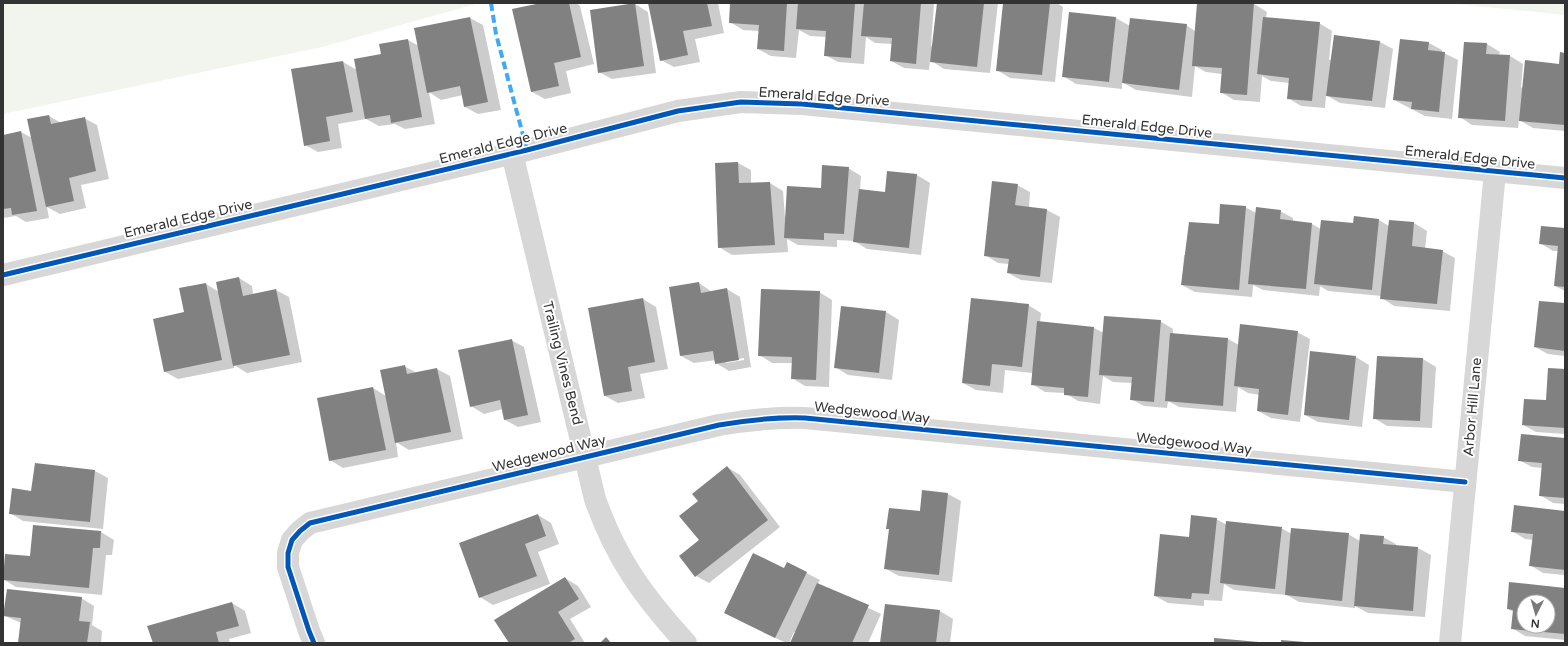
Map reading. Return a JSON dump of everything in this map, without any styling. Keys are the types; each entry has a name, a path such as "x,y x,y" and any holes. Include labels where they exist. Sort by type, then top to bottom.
{"street":[{"name":"Emerald Edge Drive","path":"3,275 512,153 678,111 734,103 767,102 818,106 1565,178"},
{"name":"Trailing Vines Bend","path":"512,153 585,457 603,521 619,556 639,588 661,616 686,643"},
{"name":"Arbor Hill Lane","path":"1450,643 1495,172"},
{"name":"Wedgewood Way","path":"314,643 288,567 288,553 292,540 300,531 310,524 719,424 787,417 1465,482"}],"shaded area":[{"path":"3,3 479,3 322,47 3,114"},
{"path":"1447,3 1565,3 1565,15"}],"building":[{"path":"541,3 569,3 581,57 554,63 559,86 531,92 512,9"},
{"path":"635,3 644,66 598,73 590,10"},
{"path":"648,3 707,3 712,26 683,31 688,55 660,61"},
{"path":"730,3 787,3 784,51 757,49 759,25 729,23"},
{"path":"798,3 855,3 851,58 824,56 826,31 796,29"},
{"path":"864,3 921,3 916,64 890,61 892,38 861,36"},
{"path":"937,3 984,3 977,67 930,62"},
{"path":"1003,3 1050,3 1042,75 996,71"},
{"path":"1197,3 1254,3 1247,95 1220,93 1222,68 1192,66"},
{"path":"1069,12 1116,17 1109,82 1062,77"},
{"path":"470,17 488,102 464,107 460,86 427,93 414,28"},
{"path":"1263,17 1320,22 1312,101 1287,99 1289,78 1257,74"},
{"path":"1130,18 1187,24 1179,90 1122,83"},
{"path":"1334,35 1380,41 1372,101 1326,96"},
{"path":"408,39 422,117 391,123 390,115 365,119 354,59 381,54 379,44"},
{"path":"1400,39 1429,42 1428,50 1445,52 1439,112 1411,109 1412,102 1393,100"},
{"path":"1464,42 1487,43 1486,54 1510,55 1505,121 1458,118"},
{"path":"1560,52 1565,53 1565,125 1519,121 1525,60 1559,64"},
{"path":"343,61 353,112 326,117 330,141 304,146 291,69"},
{"path":"49,115 51,124 85,117 96,171 69,178 74,201 46,207 27,119"},
{"path":"21,131 37,211 12,215 11,208 3,209 3,135"},
{"path":"738,162 739,183 770,182 775,245 718,248 715,163"},
{"path":"822,165 849,167 844,234 824,233 824,240 784,238 787,186 821,188"},
{"path":"887,171 917,174 909,248 853,242 859,189 885,192"},
{"path":"992,181 1018,184 1015,205 1047,209 1040,277 1007,273 1009,259 984,256"},
{"path":"1220,204 1246,206 1239,290 1181,285 1189,222 1219,224"},
{"path":"1256,207 1281,210 1280,219 1312,223 1306,289 1248,284"},
{"path":"1354,216 1379,219 1372,290 1314,284 1321,220 1353,223"},
{"path":"1389,220 1414,222 1412,246 1443,250 1437,304 1380,299"},
{"path":"1541,226 1565,228 1565,287 1554,286 1558,246 1539,244"},
{"path":"239,277 243,296 276,289 290,355 233,366 216,282"},
{"path":"699,282 701,293 727,288 739,360 715,364 713,351 680,356 669,287"},
{"path":"206,283 222,360 164,372 153,319 184,312 179,288"},
{"path":"761,289 820,291 816,380 791,379 792,357 758,356"},
{"path":"643,298 655,362 628,367 632,391 604,396 588,308"},
{"path":"971,298 1029,304 1022,367 992,364 990,386 962,383"},
{"path":"1539,301 1565,303 1565,351 1534,347"},
{"path":"841,306 886,311 879,373 834,368"},
{"path":"1104,316 1161,320 1154,402 1130,400 1132,377 1099,375"},
{"path":"1037,321 1094,327 1088,397 1064,395 1064,388 1031,385"},
{"path":"1240,324 1298,331 1288,415 1257,411 1259,389 1234,386"},
{"path":"1170,333 1228,338 1223,406 1165,401"},
{"path":"512,339 528,415 504,420 500,400 470,407 458,350"},
{"path":"1310,351 1356,356 1349,420 1304,415"},
{"path":"1377,356 1423,358 1420,421 1373,419"},
{"path":"405,365 407,374 437,368 451,432 395,443 380,370"},
{"path":"1548,368 1565,369 1565,428 1522,425 1524,399 1546,400"},
{"path":"373,387 386,450 329,461 317,398"},
{"path":"1521,434 1565,438 1565,498 1539,496 1542,463 1518,461"},
{"path":"35,463 95,470 90,522 9,514 12,488 31,491"},
{"path":"727,466 768,520 695,577 679,556 699,540 679,516 698,501 692,494"},
{"path":"922,490 948,493 939,575 884,569 889,529 886,529 889,508 920,511"},
{"path":"1514,505 1565,511 1565,570 1529,566 1533,534 1511,532"},
{"path":"538,514 546,536 525,544 537,576 479,598 459,543"},
{"path":"1191,515 1217,518 1209,594 1192,593 1191,599 1154,596 1160,534 1189,537"},
{"path":"1226,521 1282,527 1275,589 1220,583"},
{"path":"33,525 101,531 100,548 93,548 89,588 3,580 5,554 30,556"},
{"path":"1291,528 1349,533 1342,601 1285,595"},
{"path":"1360,534 1384,536 1383,544 1418,547 1413,611 1354,606"},
{"path":"753,553 784,568 787,562 807,572 775,638 724,613"},
{"path":"565,577 579,599 558,612 575,639 568,643 509,643 494,620"},
{"path":"1509,582 1565,588 1565,634 1556,633 1556,594 1516,594 1516,629 1511,629 1513,610 1507,609"},
{"path":"817,583 869,605 852,643 790,643"},
{"path":"7,589 82,597 79,621 90,622 87,643 18,643 21,618 3,616"},
{"path":"232,602 239,626 216,632 219,643 153,643 147,626"},
{"path":"885,604 940,610 936,643 880,643"},
{"path":"606,637 611,643 600,643"},
{"path":"1214,638 1259,642 1259,643 1214,643"},
{"path":"1281,640 1305,642 1305,643 1281,643"}],"marked path":[{"path":"491,3 496,34 527,150"}],"cycle path":[{"path":"3,275 527,150 678,111 741,102 802,104 1565,178"},
{"path":"314,643 288,567 288,553 292,540 310,523 719,425 740,422 772,418 805,418 1465,482"}]}
